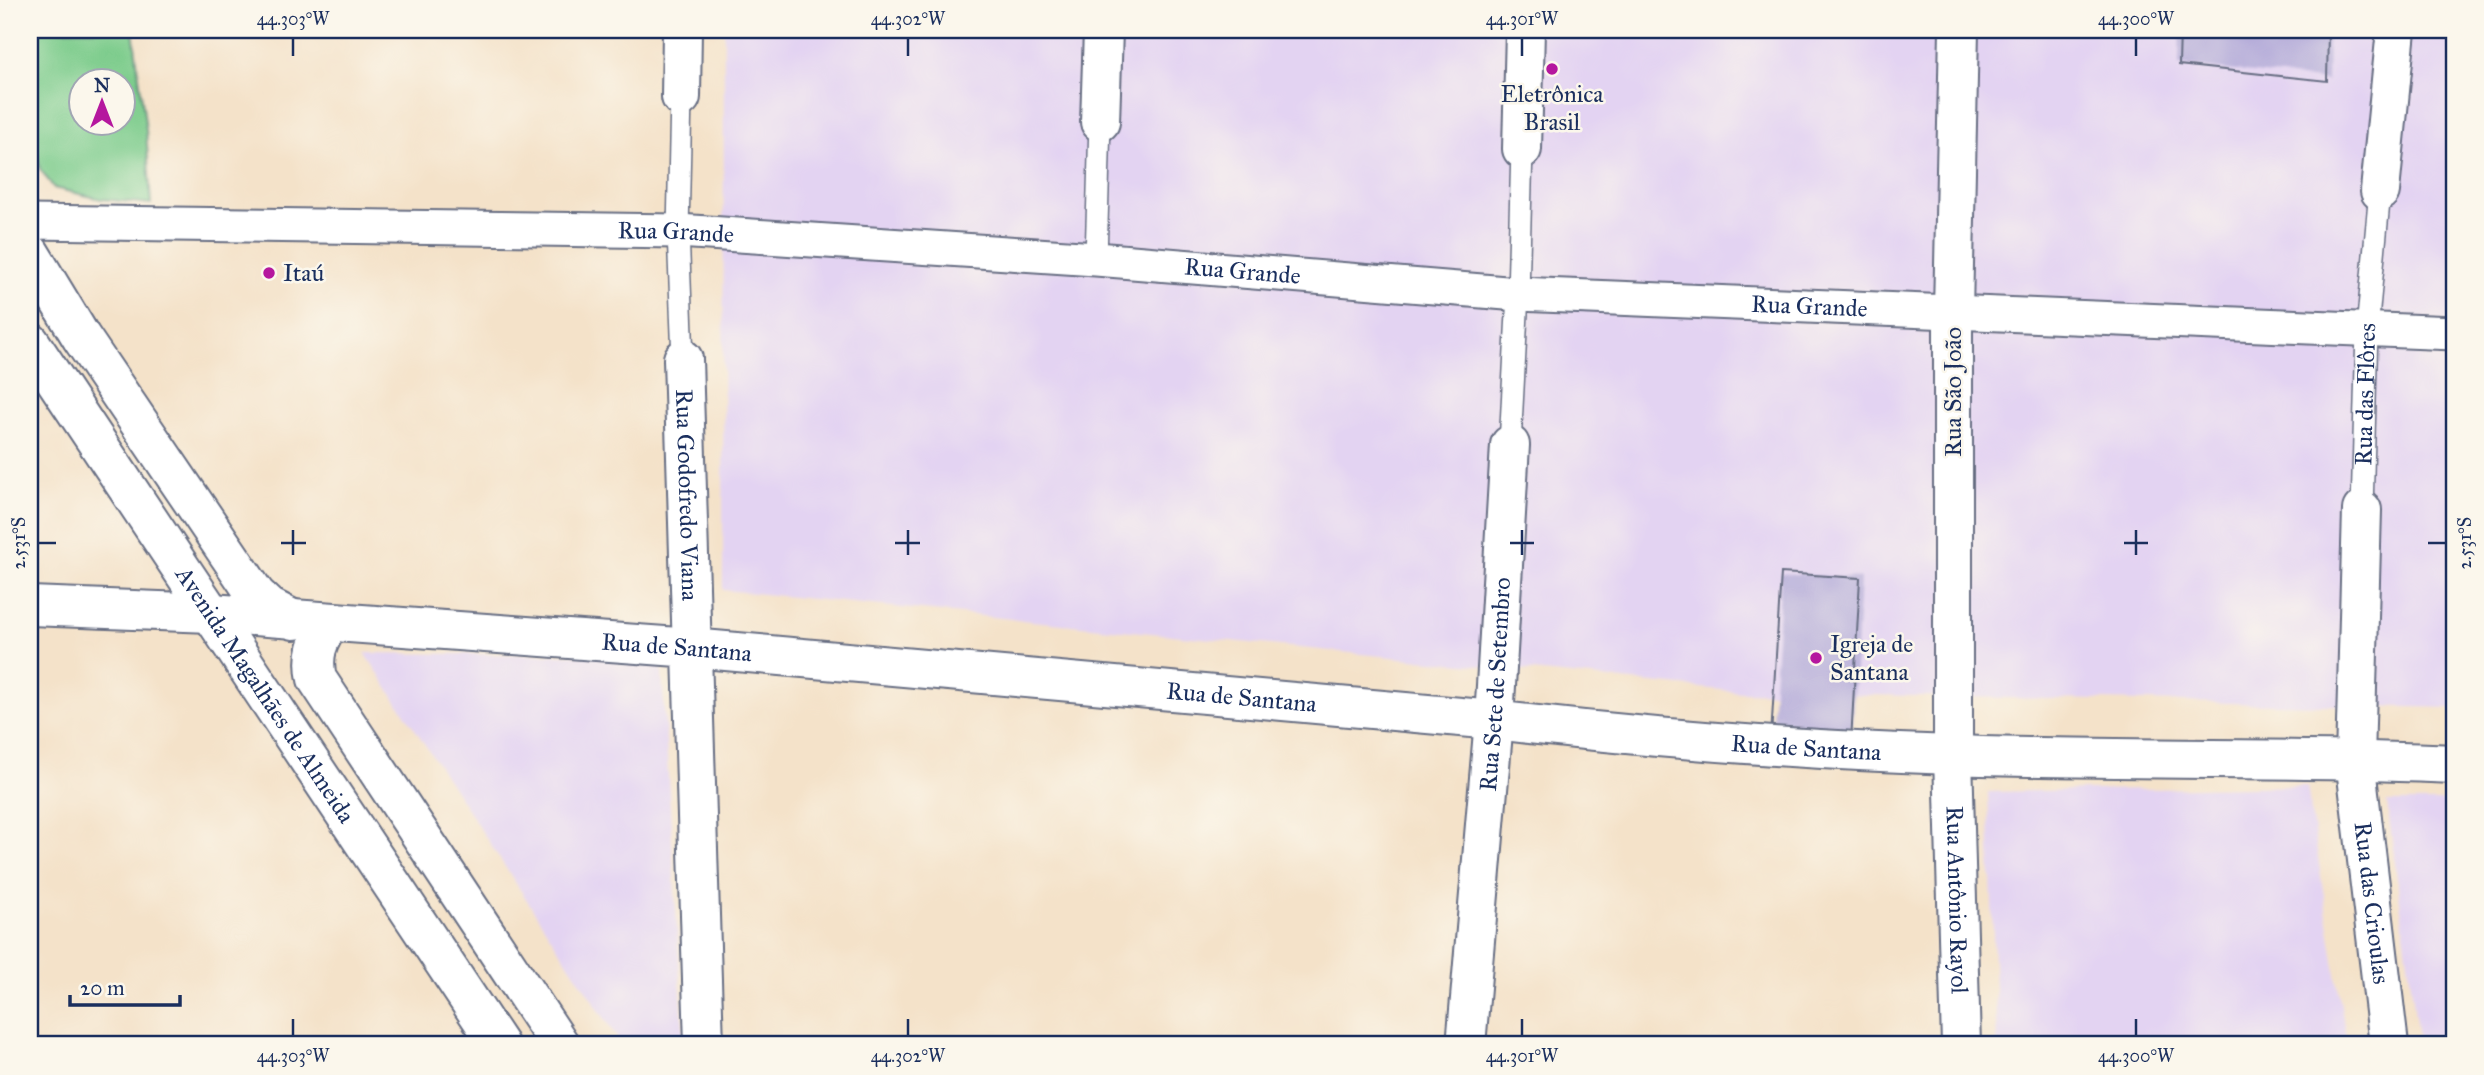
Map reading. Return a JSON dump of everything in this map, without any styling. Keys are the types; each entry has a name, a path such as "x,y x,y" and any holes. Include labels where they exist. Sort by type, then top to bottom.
{"street":[{"name":"Rua Godofredo Viana","path":"681,97 682,30"},
{"path":"1100,122 1103,30"},
{"name":"Rua Sete de Setembro","path":"1522,149 1525,30"},
{"name":"Rua São João","path":"1953,755 1953,312 1959,30"},
{"name":"Rua das Flôres","path":"2380,191 2396,30"},
{"name":"Rua Grande","path":"30,222 678,231 1096,259 1518,294 2454,333"},
{"name":"Avenida Magalhães de Almeida","path":"30,253 81,337 256,595 269,607 312,621 320,638 315,649 317,679 330,702 560,1045"},
{"name":"Avenida Magalhães de Almeida","path":"30,342 499,1045"},
{"name":"Rua Godofredo Viana","path":"683,359 704,1045"},
{"name":"Rua Sete de Setembro","path":"1466,1045 1494,720 1510,445"},
{"name":"Rua das Flôres","path":"2356,759 2362,510"},
{"name":"Rua de Santana","path":"30,606 211,613 692,648 1732,744 1953,755 2356,759 2454,764"},
{"name":"Rua Antônio Rayol","path":"1953,755 1961,1045"},
{"name":"Rua das Crioulas","path":"2356,759 2389,1045"}],"lane":[{"name":"Rua Godofredo Viana","path":"681,97 678,231 683,359"},
{"path":"1096,259 1100,122"},
{"name":"Rua Sete de Setembro","path":"1510,445 1522,149"},
{"name":"Rua das Flôres","path":"2362,510 2367,330 2380,191"}],"path":[{"path":"175,1038 175,1045"}],"shaded area":[{"path":"724,30 2454,30 2454,708 1741,692 723,590"},
{"path":"365,653 661,656 684,1045 622,1045"},
{"path":"2307,786 2347,1045 1997,1045 1988,792"},
{"path":"2387,802 2454,802 2454,1045 2419,1045"}],"green space":[{"path":"31,30 133,30 146,130 151,204 101,199 54,188 40,169 33,134"}],"building":[{"path":"2180,30 2328,30 2327,81 2179,65"},
{"name":"Igreja de Santana","path":"1781,573 1860,578 1851,742 1771,737"}],"place":[{"name":"Eletrônica Brasil","path":"1552,69"},
{"name":"Itaú","path":"269,273"},
{"name":"Igreja de Santana","path":"1816,658"}]}
